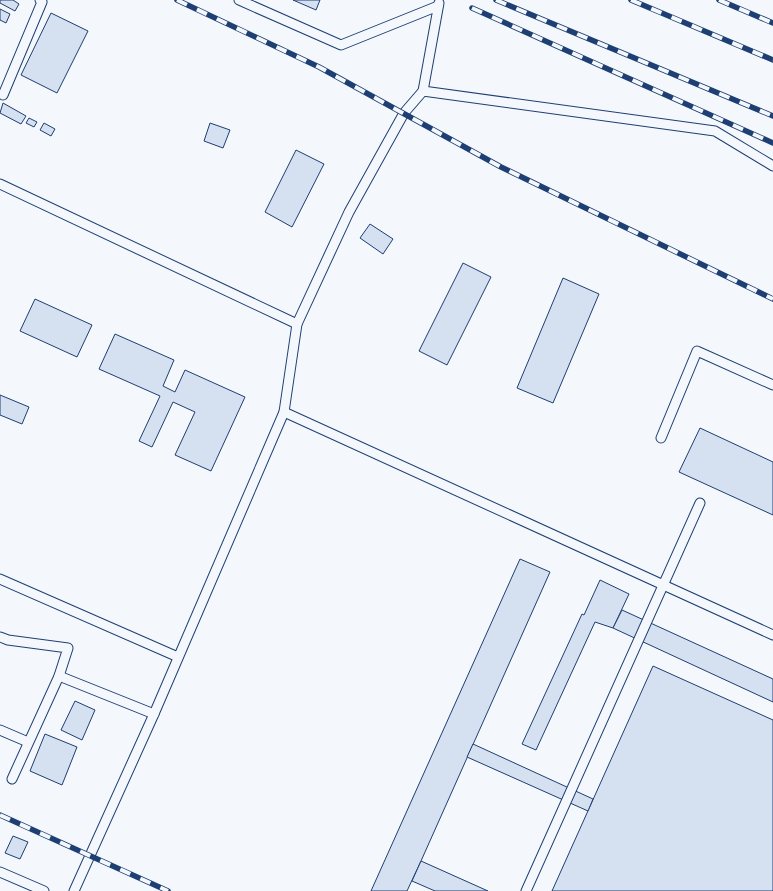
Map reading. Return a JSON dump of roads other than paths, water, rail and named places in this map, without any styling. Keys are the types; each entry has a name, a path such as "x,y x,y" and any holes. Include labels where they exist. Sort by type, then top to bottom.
{"lane":[{"path":"3,95 42,2 40,0"},
{"path":"239,0 341,46 439,3"},
{"path":"74,891 154,714 284,412 298,324 349,212 404,113 423,91 439,3"},
{"path":"423,91 715,130 773,166"},
{"path":"0,184 298,324"},
{"path":"661,438 697,351 773,385"},
{"path":"284,412 773,635"},
{"path":"526,891 700,502"},
{"path":"0,579 178,657"},
{"path":"0,637 8,640 68,648 59,676 12,779"},
{"path":"59,676 154,714"},
{"path":"0,730 28,742"},
{"path":"0,872 44,891"}],"railway":[{"path":"177,0 319,67 501,167 773,299"},
{"path":"496,0 773,116"},
{"path":"631,0 773,60"},
{"path":"719,0 773,23"},
{"path":"472,8 773,143"},
{"path":"0,815 168,891"}]}
